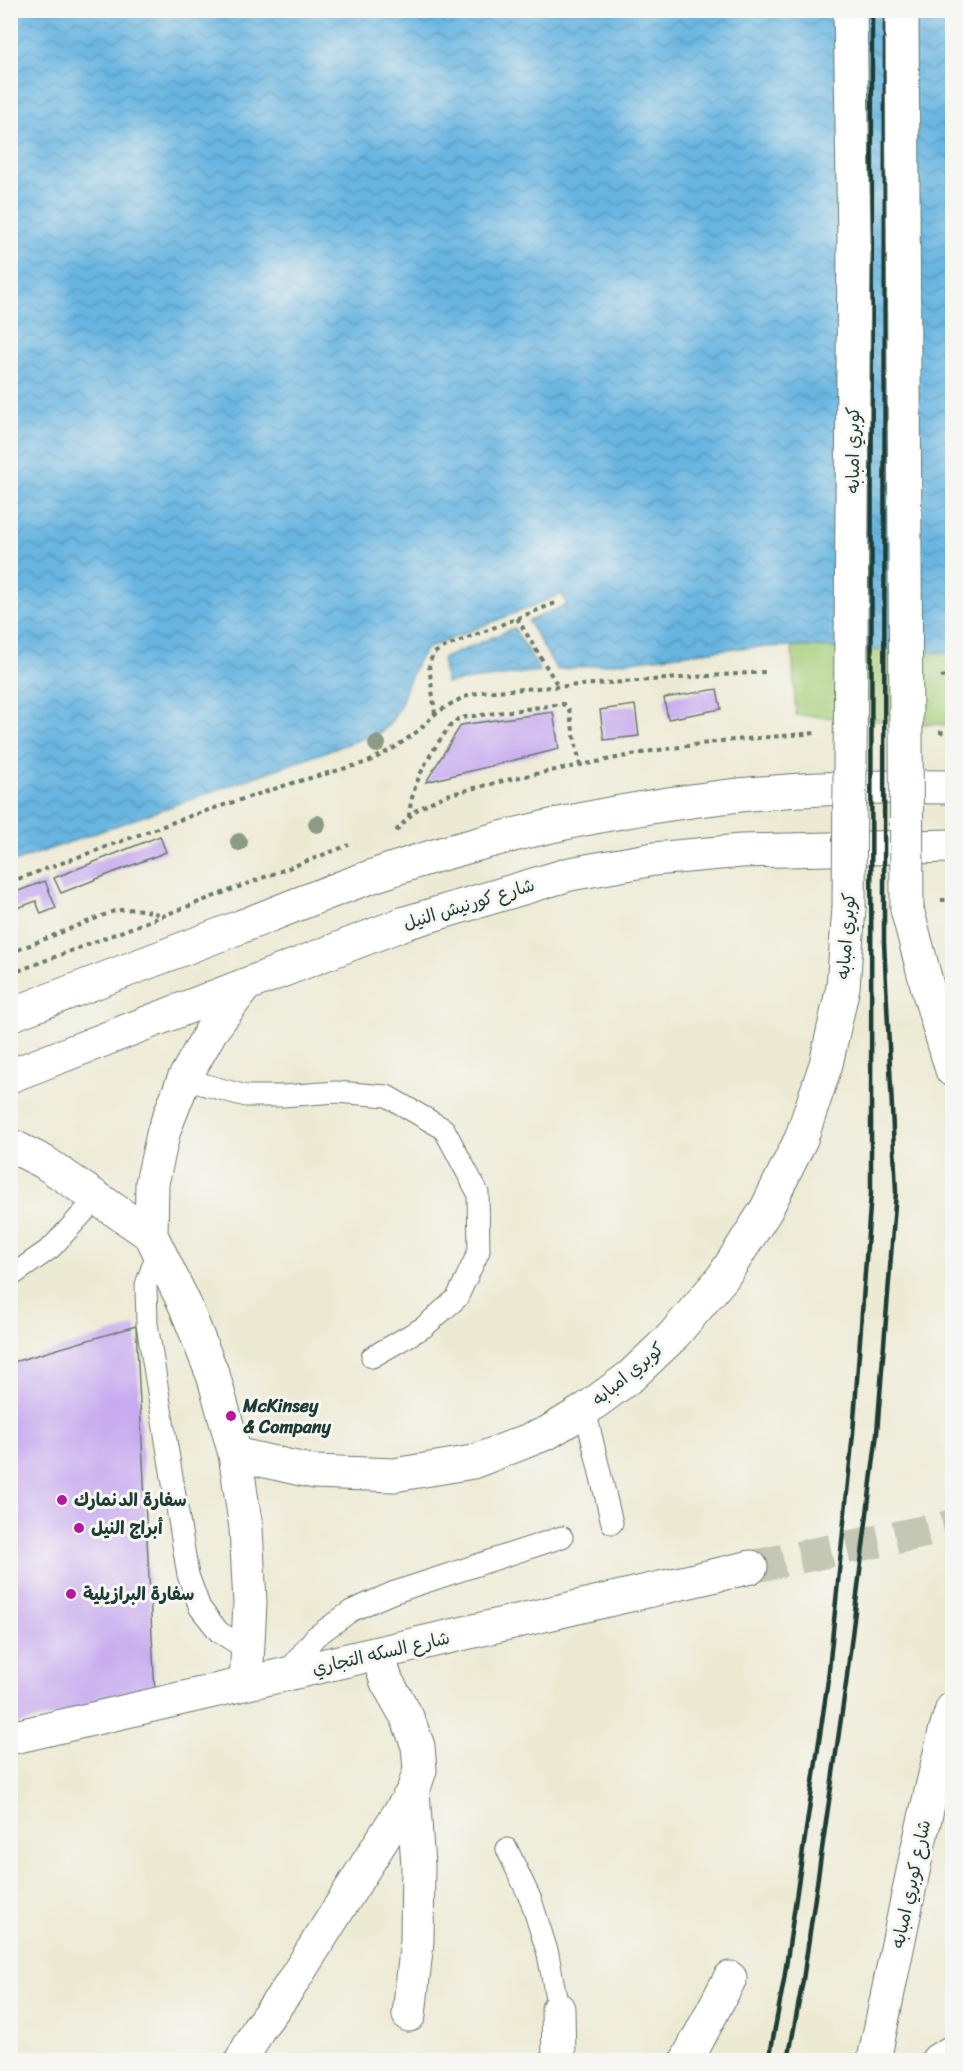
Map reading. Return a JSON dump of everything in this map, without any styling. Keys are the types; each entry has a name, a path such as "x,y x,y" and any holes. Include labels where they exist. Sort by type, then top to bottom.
{"main road":[{"name":"كوبري امبابه","path":"235,1454 314,1472 394,1475 472,1462 547,1433 585,1410 631,1376 672,1337 723,1277 766,1210 801,1139 826,1064 843,987 849,908 854,240 850,10"},
{"path":"902,10 907,909 952,1070"},
{"path":"10,1015 380,874 464,847 550,826 636,809 723,797 814,789 952,787"},
{"name":"شارع كورنيش النيل","path":"10,1076 244,987 405,922 570,874 654,860 741,851 952,846"},
{"path":"244,987 211,1031 184,1079 164,1130 152,1183 155,1241 185,1305 214,1378 235,1454 246,1528 250,1603 246,1683"},
{"path":"10,1145 44,1162 155,1241"},
{"name":"شارع السكه التجاري","path":"10,1738 752,1567"},
{"path":"242,2061 259,2028 294,1979 413,1791 420,1770 418,1746 407,1717 387,1682 377,1654"},
{"name":"شارع كوبري امبابه","path":"874,2061 920,1841 952,1709"},
{"path":"409,2015 417,1941 418,1877 413,1791"},
{"path":"687,2061 730,1978"},
{"path":"558,2009 559,2061"},
{"path":"938,2061 952,2052"}],"lane":[{"path":"184,1079 246,1096 336,1092 387,1096 444,1129 477,1193 478,1251 457,1299 424,1328 372,1357"},
{"path":"10,1277 51,1248 97,1198"},
{"path":"155,1241 146,1285 147,1324 188,1575 200,1608 219,1632 248,1650"},
{"path":"585,1410 612,1523"},
{"path":"286,1674 315,1637 351,1611 392,1593 562,1537"},
{"path":"507,1849 531,1900 548,1954 558,2009"}],"path":[{"path":"435,714 429,665 433,654 440,649 558,602"},
{"path":"517,618 558,686"},
{"path":"10,882 193,815 368,762 394,748 418,731 435,714 456,701 481,692 765,672"},
{"path":"409,817 411,798 417,780 451,724 466,717 563,704 569,710 580,765"},
{"path":"930,732 952,733"},
{"path":"380,874 383,860 394,835 409,817 431,801 447,795 515,778 652,751 722,741 828,733"},
{"path":"10,974 358,842"},
{"path":"10,953 114,911 130,908 162,915"}],"green space":[{"path":"792,646 952,653 952,713 948,713 947,725 796,715"}],"water":[{"path":"11,11 952,11 952,653 792,646 736,648 557,670 528,621 567,605 562,594 428,648 414,668 396,713 381,732 11,863"},
{"path":"514,628 540,671 446,683 442,659"}],"building":[{"path":"717,689 721,709 668,719 664,698"},
{"path":"635,705 639,736 604,740 600,710"},
{"path":"553,712 559,749 426,782 461,725"},
{"path":"160,836 166,852 61,893 54,878"},
{"path":"45,881 56,908 41,914 36,901 10,911 10,894"},
{"name":"أبراج النيل","path":"136,1326 155,1693 10,1726 10,1363"}],"tunnel":[{"path":"751,1567 952,1526"}],"railway":[{"path":"769,2060 784,1980 828,1680 853,1433 871,1193 872,10"},
{"path":"788,2060 803,1980 846,1684 877,1433 896,1192 884,942 885,10"}],"place":[{"name":"McKinsey & Company","path":"231,1416"},
{"name":"سفارة الدنمارك","path":"62,1500"},
{"name":"أبراج النيل","path":"79,1528"},
{"name":"سفارة البرازيلية","path":"71,1594"}]}
